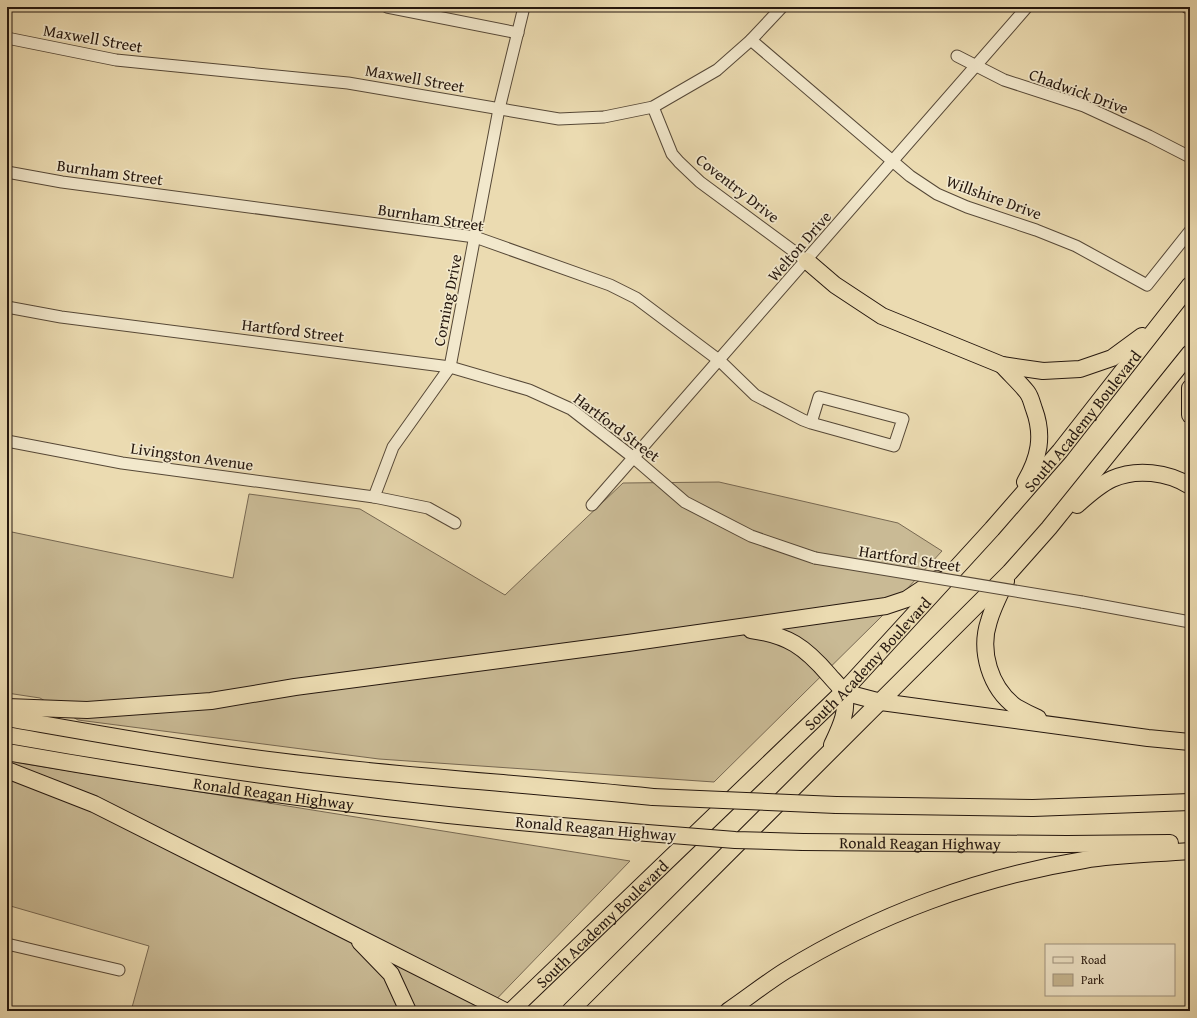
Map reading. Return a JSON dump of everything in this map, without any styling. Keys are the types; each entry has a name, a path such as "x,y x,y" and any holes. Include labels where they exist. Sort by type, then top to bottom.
{"highway":[{"path":"807,261 835,285 882,316 1002,365 1043,370 1080,369 1112,358 1141,337 1176,302"},
{"name":"South Academy Boulevard","path":"512,1011 843,692 960,562 992,529 1060,451 1190,285"},
{"name":"South Academy Boulevard","path":"570,1011 1010,572 1049,528 1190,353"},
{"path":"992,529 1032,469 1038,453 1041,437 1038,420 1028,394 1002,365"},
{"path":"1190,388 1190,415"},
{"path":"1049,528 1097,488 1112,479 1145,473 1162,475 1182,481 1190,486"},
{"path":"7,707 86,710 211,701 295,687 738,628 886,606 907,599 960,562"},
{"path":"1010,572 988,621 985,643 988,668 999,688 1015,706 1047,723"},
{"path":"738,628 773,633 798,646 814,658 843,692 845,709 842,722 828,753"},
{"path":"843,692 881,702 1047,723 1148,738 1190,742"},
{"name":"Ronald Reagan Highway","path":"7,718 144,742 284,762 383,773 653,797 836,805 1033,808 1190,802"},
{"name":"Ronald Reagan Highway","path":"7,752 97,768 302,798 563,826 735,840 1059,844 1190,842"},
{"path":"7,770 94,804 348,930 505,1011"},
{"path":"728,1011 785,972 836,942 878,921 941,896 1047,867 1086,860 1190,851"},
{"path":"348,930 380,961 390,974 408,1011"}],"street":[{"path":"387,7 518,33"},
{"name":"Corning Drive","path":"374,497 393,447 450,367 500,109 524,7"},
{"name":"Maxwell Street","path":"7,38 116,60 348,83 559,119 604,117 653,107 717,70 751,40 782,7"},
{"name":"Welton Drive","path":"592,505 893,163 1027,7"},
{"path":"1186,7 1190,9"},
{"name":"Willshire Drive","path":"751,40 893,163 937,194 967,207 1036,230 1076,246 1147,285 1190,231"},
{"name":"Chadwick Drive","path":"957,56 1004,80 1084,106 1190,157"},
{"name":"Coventry Drive","path":"653,107 672,154 679,162 700,182 807,261"},
{"name":"Burnham Street","path":"7,172 70,183 475,237 610,285 636,298 720,361 755,395 807,422 894,446 902,419 819,397 807,422"},
{"name":"Hartford Street","path":"7,307 61,317 450,367 529,390 571,409 634,458 685,502 751,536 815,558 1082,602 1190,622"},
{"name":"Livingston Avenue","path":"7,441 122,463 374,497"},
{"path":"374,497 428,508 455,523"},
{"path":"7,944 119,970"}],"green space":[{"path":"719,482 898,523 942,551 881,617 714,782 379,759 78,720 40,698 7,693 7,531 233,578 249,494 360,509 505,595 623,483"},
{"path":"7,761 630,861 485,1011 131,1011 149,946 7,905"}]}
